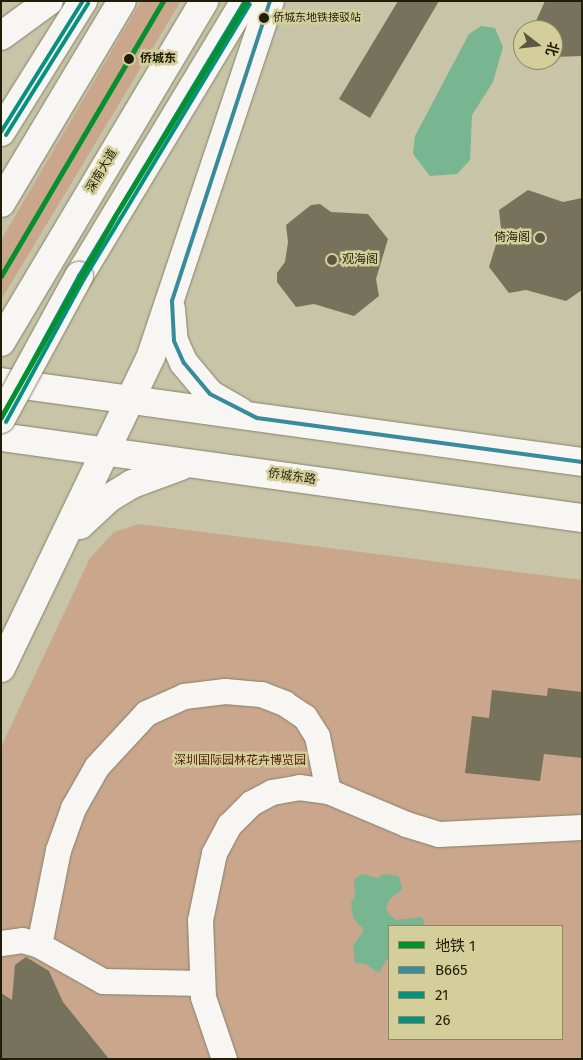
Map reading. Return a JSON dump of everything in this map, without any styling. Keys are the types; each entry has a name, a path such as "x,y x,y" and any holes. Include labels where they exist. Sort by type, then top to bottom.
{"main road":[{"path":"1,36 49,1"},
{"path":"1,132 84,1"},
{"path":"1,203 122,1"},
{"name":"深南大道","path":"1,342 204,1"},
{"path":"1,419 79,276 245,1"},
{"path":"1,668 132,402 172,301 270,1"},
{"path":"172,301 174,340 195,379 229,406 257,418"},
{"path":"1,382 132,402 582,462"},
{"name":"侨城东路","path":"1,437 582,518"},
{"path":"63,545 109,498 158,471 190,463"}],"lane":[{"path":"39,945 58,850 74,808 96,766 146,714 184,696 225,691 261,694 284,703 305,717 317,736 328,791"},
{"path":"224,1059 202,983 200,920 205,885 214,852 229,826 251,803 272,792 299,787 328,791 406,824 439,834 582,827"},
{"path":"1,944 22,940 39,945 103,981 202,983"}],"green space":[{"path":"141,1 181,1 1,300 1,240"},
{"name":"深圳国际园林花卉博览园","path":"139,524 582,580 582,1059 1,1059 1,747 90,558 114,532"}],"shaded area":[{"path":"481,26 495,28 503,47 493,82 472,115 470,160 457,174 430,176 413,154 415,136 469,34"},
{"path":"362,874 378,878 384,874 399,876 402,889 390,899 386,908 389,914 396,920 422,917 425,925 388,925 388,958 379,973 365,964 355,963 353,946 364,930 353,918 351,902 355,896 354,879"}],"building":[{"path":"398,1 439,1 370,118 339,99"},
{"path":"545,1 582,1 582,56 563,57 563,20 536,20"},
{"name":"倚海阁","path":"528,190 563,202 582,198 582,290 566,301 526,290 509,293 489,267 501,228 499,210"},
{"name":"观海阁","path":"320,204 331,212 368,214 388,239 376,279 379,296 354,316 314,304 296,307 277,282 277,273 285,262 288,242 286,225 311,205"},
{"path":"548,688 582,692 582,758 544,754 540,781 465,773 472,716 489,718 492,690 547,696"},
{"path":"26,957 49,971 63,1002 109,1059 1,1059 1,993 12,1000 15,965"}],"metro line":[{"name":"1","path":"1,276 163,1"},
{"name":"1","path":"1,417 115,216 247,1"}],"transit line":[{"name":"21","path":"1,132 83,1"},
{"name":"21","path":"1,419 79,276 245,1"},
{"name":"B665","path":"270,1 172,301 174,341 184,363 210,394 257,418 582,462"},
{"name":"26","path":"6,135 88,4"},
{"name":"26","path":"6,422 84,279 250,4"}],"place":[{"name":"侨城东地铁接驳站","path":"264,18"},
{"name":"侨城东","path":"129,59"},
{"name":"倚海阁","path":"540,238"},
{"name":"观海阁","path":"332,260"}]}
